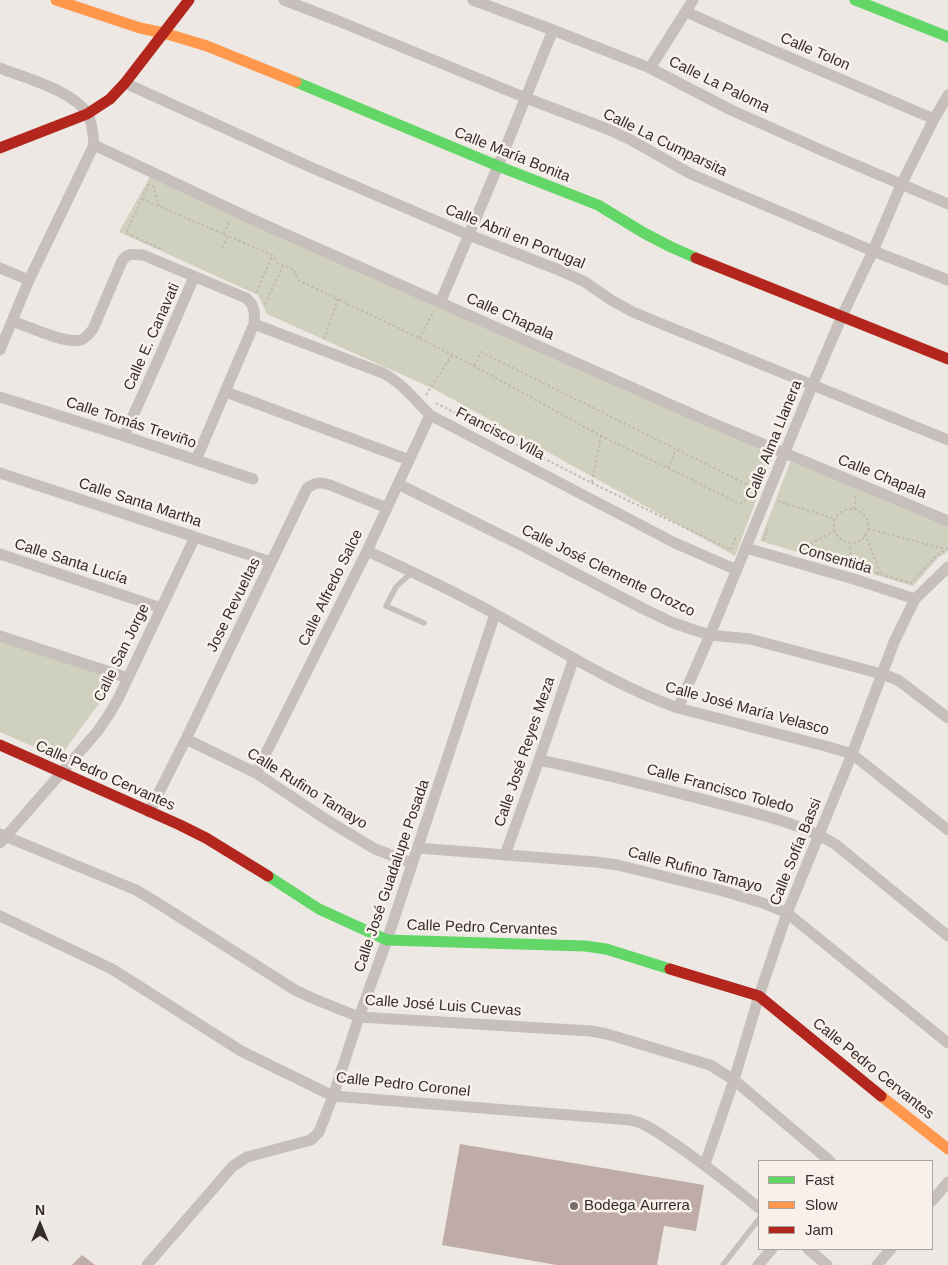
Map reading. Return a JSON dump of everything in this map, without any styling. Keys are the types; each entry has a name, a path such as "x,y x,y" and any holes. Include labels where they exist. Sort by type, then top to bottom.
{"street":[{"name":"Calle María Bonita","path":"56,0 130,25 207,46 246,61 498,166 598,205 670,247 713,266 948,359"},
{"path":"0,148 88,114 110,99 125,83 189,0"},
{"name":"Calle La Cumparsita","path":"284,0 610,130 691,174 948,280"},
{"name":"Calle La Paloma","path":"473,0 650,68 731,110 948,204"},
{"path":"650,68 693,0"},
{"path":"855,0 948,37"},
{"name":"Calle Tolon","path":"686,12 934,118"},
{"path":"438,304 469,235 554,30"},
{"path":"0,68 64,94 78,103 88,114 92,125 94,145 29,280 0,347"},
{"name":"Calle Abril en Portugal","path":"125,83 308,166 469,235 559,270 585,282 633,312 948,440"},
{"name":"Calle Alma Llanera","path":"678,708 842,316 874,251 901,185 934,118 948,95"},
{"name":"Calle Chapala","path":"94,145 438,304 785,454 948,521"},
{"path":"12,321 57,338 82,340 92,328 122,261 127,255 131,254 143,255 246,298 254,307 254,324 196,460"},
{"path":"0,268 29,280"},
{"name":"Calle E. Canavati","path":"124,436 194,277"},
{"name":"Francisco Villa","path":"254,324 392,378 430,415 675,543 737,570"},
{"path":"226,392 409,460"},
{"name":"Calle Tomás Treviño","path":"0,397 253,479"},
{"name":"Calle Alfredo Salce","path":"256,772 367,551 430,415"},
{"name":"Calle Santa Martha","path":"0,473 271,562"},
{"name":"Jose Revueltas","path":"150,812 307,488 314,483 330,485 387,508"},
{"name":"Calle José Clemente Orozco","path":"398,484 671,622 690,630 750,639 882,674 898,680 948,718"},
{"name":"Calle San Jorge","path":"2,837 97,732 108,716 195,537"},
{"name":"Consentida","path":"746,548 915,599"},
{"name":"Calle José María Velasco","path":"367,551 496,614 624,685 654,699 678,708 852,754 948,830"},
{"name":"Calle Santa Lucía","path":"0,554 161,608"},
{"name":"Calle Sofía Bassi","path":"705,1164 787,913 852,754 894,642 915,599 948,567"},
{"name":"Calle José Guadalupe Posada","path":"147,1265 233,1166 247,1156 311,1140 319,1132 334,1096 496,614"},
{"path":"0,636 128,678"},
{"name":"Calle José Reyes Meza","path":"505,855 574,658"},
{"name":"Calle Rufino Tamayo","path":"186,738 256,772 368,845 412,863"},
{"name":"Calle Pedro Cervantes","path":"0,745 206,838 319,909 387,940 598,947 759,996 864,1083 948,1149"},
{"name":"Calle Francisco Toledo","path":"539,760 587,770 737,809 798,826 819,835 835,844 948,936"},
{"name":"Calle José Luis Cuevas","path":"2,837 136,890 295,990 359,1017 599,1032 710,1065 734,1080 829,1160"},
{"name":"Calle Rufino Tamayo","path":"418,848 618,865 764,904 787,913 948,1043"},
{"name":"Calle Pedro Coronel","path":"0,916 112,970 241,1051 334,1096 631,1120 653,1129 705,1164 758,1207"},
{"path":"933,1201 948,1182"},
{"path":"758,1265 771,1250"},
{"path":"809,1250 827,1265"},
{"path":"877,1265 890,1250"}],"lane":[{"path":"412,572 396,587 386,606 424,623"},
{"path":"723,1265 758,1220"}],"path":[{"path":"151,179 159,206"},
{"path":"160,249 126,233 142,199 272,255 279,264 294,270 298,280 419,338 602,436 740,504 759,490"},
{"path":"224,234 233,215"},
{"path":"222,248 228,236"},
{"path":"257,292 272,255"},
{"path":"265,304 284,265"},
{"path":"324,339 338,299"},
{"path":"419,338 438,304"},
{"path":"474,366 481,352 759,490"},
{"path":"424,398 452,355"},
{"path":"433,402 592,483 731,550 739,532"},
{"path":"592,483 602,436"},
{"path":"668,468 676,450"},
{"path":"755,498 759,490"},
{"path":"854,509 857,491"},
{"path":"778,501 835,519"},
{"path":"854,509 863,514 868,529 862,538 857,541 841,540 835,530 835,519 842,511 854,509"},
{"path":"769,524 763,540 771,542"},
{"path":"868,529 947,549"},
{"path":"806,552 796,550 835,530"},
{"path":"865,534 881,574"},
{"path":"850,542 851,566"},
{"path":"873,572 911,583 935,557 947,549"}],"green space":[{"path":"151,175 774,453 735,556 436,390 267,314 258,295 119,232"},
{"path":"791,460 948,524 948,551 938,558 913,586 760,541"},
{"path":"0,640 117,679 59,758 0,732"}],"building":[{"name":"Bodega Aurrera","path":"460,1144 704,1185 696,1231 664,1226 657,1265 557,1265 442,1245"},
{"path":"82,1255 95,1265 72,1265"}],"traffic: fast":[{"path":"855,0 948,37"},
{"path":"296,82 498,166 598,205 644,233 696,258"},
{"path":"268,876 319,909 387,940 585,946 606,949 670,969"}],"traffic: slow":[{"path":"56,0 140,28 207,46 296,82"},
{"path":"881,1096 948,1149"}],"traffic: jam":[{"path":"0,148 87,114 110,99 125,83 189,0"},
{"path":"696,258 948,359"},
{"path":"0,745 180,825 206,838 268,876"},
{"path":"670,969 759,996 881,1096"}],"place":[{"name":"Bodega Aurrera","path":"574,1206"}]}
